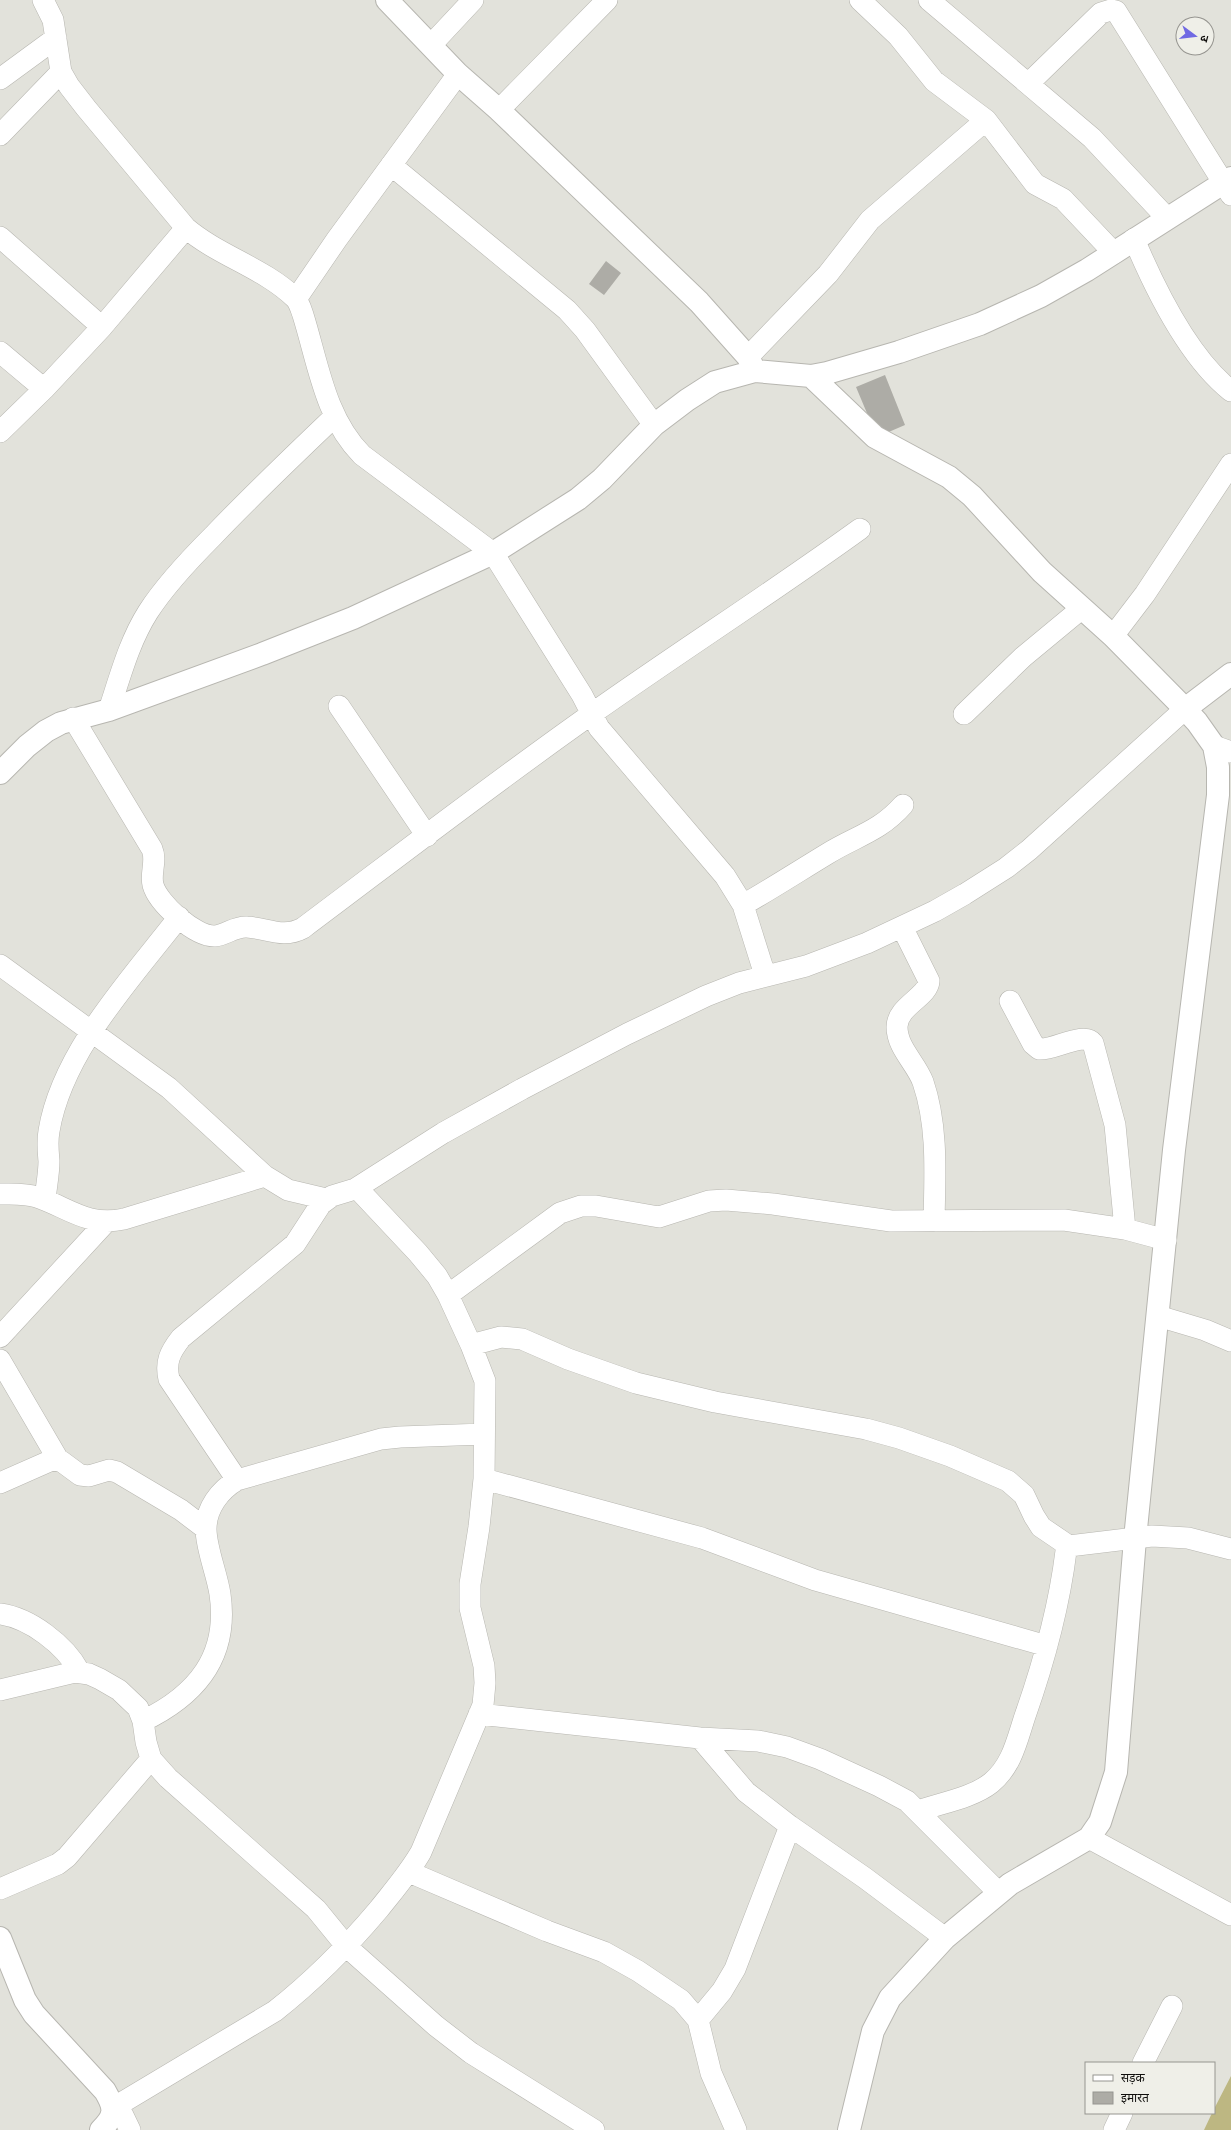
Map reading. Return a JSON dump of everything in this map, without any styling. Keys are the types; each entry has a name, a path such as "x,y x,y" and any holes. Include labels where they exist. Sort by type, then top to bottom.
{"street":[{"path":"43,0 53,20 61,72 69,86 186,228 204,242 253,270 296,299 303,314 334,417 344,435 362,454 493,554 585,700 591,714 613,746 718,866 743,905 765,975"},
{"path":"388,0 458,74 499,110 699,302 752,364 811,376 841,370 980,324 1041,296 1114,253 1166,218 1228,185 1116,11 1111,10 1101,13 1029,83"},
{"path":"431,45 473,0"},
{"path":"499,110 607,0"},
{"path":"860,0 898,36 934,81 986,120 1034,184 1063,199 1114,253"},
{"path":"929,0 1029,83 1092,138 1166,218"},
{"path":"0,80 56,38"},
{"path":"0,135 61,72"},
{"path":"296,299 458,74"},
{"path":"0,773 27,746 46,731 73,718 109,710 262,654 353,618 493,554 578,499 602,479 654,425 687,400 711,385 737,375 752,364 828,274 870,220 986,120"},
{"path":"392,165 567,310 585,330 654,425"},
{"path":"0,432 44,389 102,327 186,228"},
{"path":"0,237 102,327"},
{"path":"1134,239 1151,280 1169,312 1194,350 1217,378 1231,391"},
{"path":"0,352 44,389"},
{"path":"811,376 875,437 949,478 972,496 1042,572 1081,609 1113,636 1222,749 1218,767 1218,795 1174,1150 1135,1539 1116,1772 1100,1822 1089,1838 1010,1884 998,1893 945,1938 890,1998 873,2031 849,2130"},
{"path":"109,710 132,642 148,612 161,594 193,556 255,491 334,417"},
{"path":"1113,636 1145,594 1231,464"},
{"path":"73,718 152,849 155,857 152,883 162,901 179,918 208,935 220,934 246,927 290,934 303,928 591,714 654,670 787,582 860,529"},
{"path":"964,714 1023,657 1081,609"},
{"path":"237,1480 170,1379 167,1368 170,1353 181,1338 295,1244 321,1204 326,1199 358,1188 443,1132 522,1088 706,996 765,975 806,966 867,943 965,894 1018,859 1077,808 1184,709 1231,674"},
{"path":"339,706 427,836"},
{"path":"743,905 793,876 836,848 877,828 891,818 903,805"},
{"path":"45,1200 48,1165 47,1143 52,1118 72,1064 92,1030 179,918"},
{"path":"902,926 929,981 927,987 905,1008 897,1023 897,1029 903,1048 923,1082 930,1113 935,1145 934,1221"},
{"path":"0,965 92,1030 169,1088 265,1176 288,1190 326,1199"},
{"path":"1010,1001 1034,1044 1039,1049 1046,1049 1084,1038 1093,1043 1115,1125 1125,1229"},
{"path":"0,1194 20,1194 45,1200 90,1220 106,1222 124,1219 265,1176"},
{"path":"101,2130 108,2123 116,2107 275,2011 296,1995 347,1947 409,1872 429,1835 485,1697 485,1683 470,1608 470,1584 479,1527 484,1479 485,1381 471,1345 448,1295 437,1276 423,1258 358,1188"},
{"path":"448,1295 560,1213 569,1208 581,1206 607,1206 642,1215 659,1217 709,1201 726,1200 773,1204 887,1221 1044,1219 1125,1229 1166,1240"},
{"path":"0,1337 106,1222"},
{"path":"1158,1316 1205,1330 1231,1341"},
{"path":"471,1345 501,1337 522,1339 594,1370 636,1383 715,1402 866,1429 899,1438 950,1456 1008,1480 1024,1495 1034,1516 1042,1527 1069,1546 1152,1536 1188,1538 1231,1549"},
{"path":"0,1360 59,1461 80,1475 89,1476 109,1470 117,1472 181,1510 206,1529"},
{"path":"143,1720 174,1701 198,1683 206,1672 216,1652 222,1614 220,1594 206,1529 214,1501 226,1486 237,1480 381,1440 400,1437 484,1434"},
{"path":"0,1483 46,1462 59,1461"},
{"path":"484,1479 702,1538 815,1580 1047,1646"},
{"path":"918,1811 977,1791 992,1782 1005,1768 1014,1751 1047,1646 1059,1599 1066,1551 1069,1546"},
{"path":"0,1614 18,1619 34,1626 65,1651 79,1671 100,1679 119,1690 138,1708 143,1720 146,1742 152,1759 168,1778 316,1909 347,1947 436,2026 471,2053 594,2130"},
{"path":"0,1690 79,1671"},
{"path":"479,1714 700,1738 758,1741 787,1747 820,1759 896,1794 918,1811 998,1893"},
{"path":"700,1738 739,1786 790,1826 865,1878 945,1938"},
{"path":"0,1889 58,1864 67,1857 152,1759"},
{"path":"698,2020 722,1991 735,1969 790,1826"},
{"path":"1089,1838 1231,1915"},
{"path":"409,1872 547,1931 604,1952 638,1971 681,2000 698,2020 711,2073 736,2130"},
{"path":"0,1938 25,2000 34,2014 105,2091 130,2130"},
{"path":"1144,2062 1172,2006"},
{"path":"1114,2130 1122,2114"}],"shaded area":[{"path":"1231,2076 1231,2130 1204,2130 1212,2114 1215,2114 1215,2107"}],"building":[{"path":"606,261 621,273 604,295 589,284"},
{"path":"885,375 905,425 877,437 856,387"}]}
